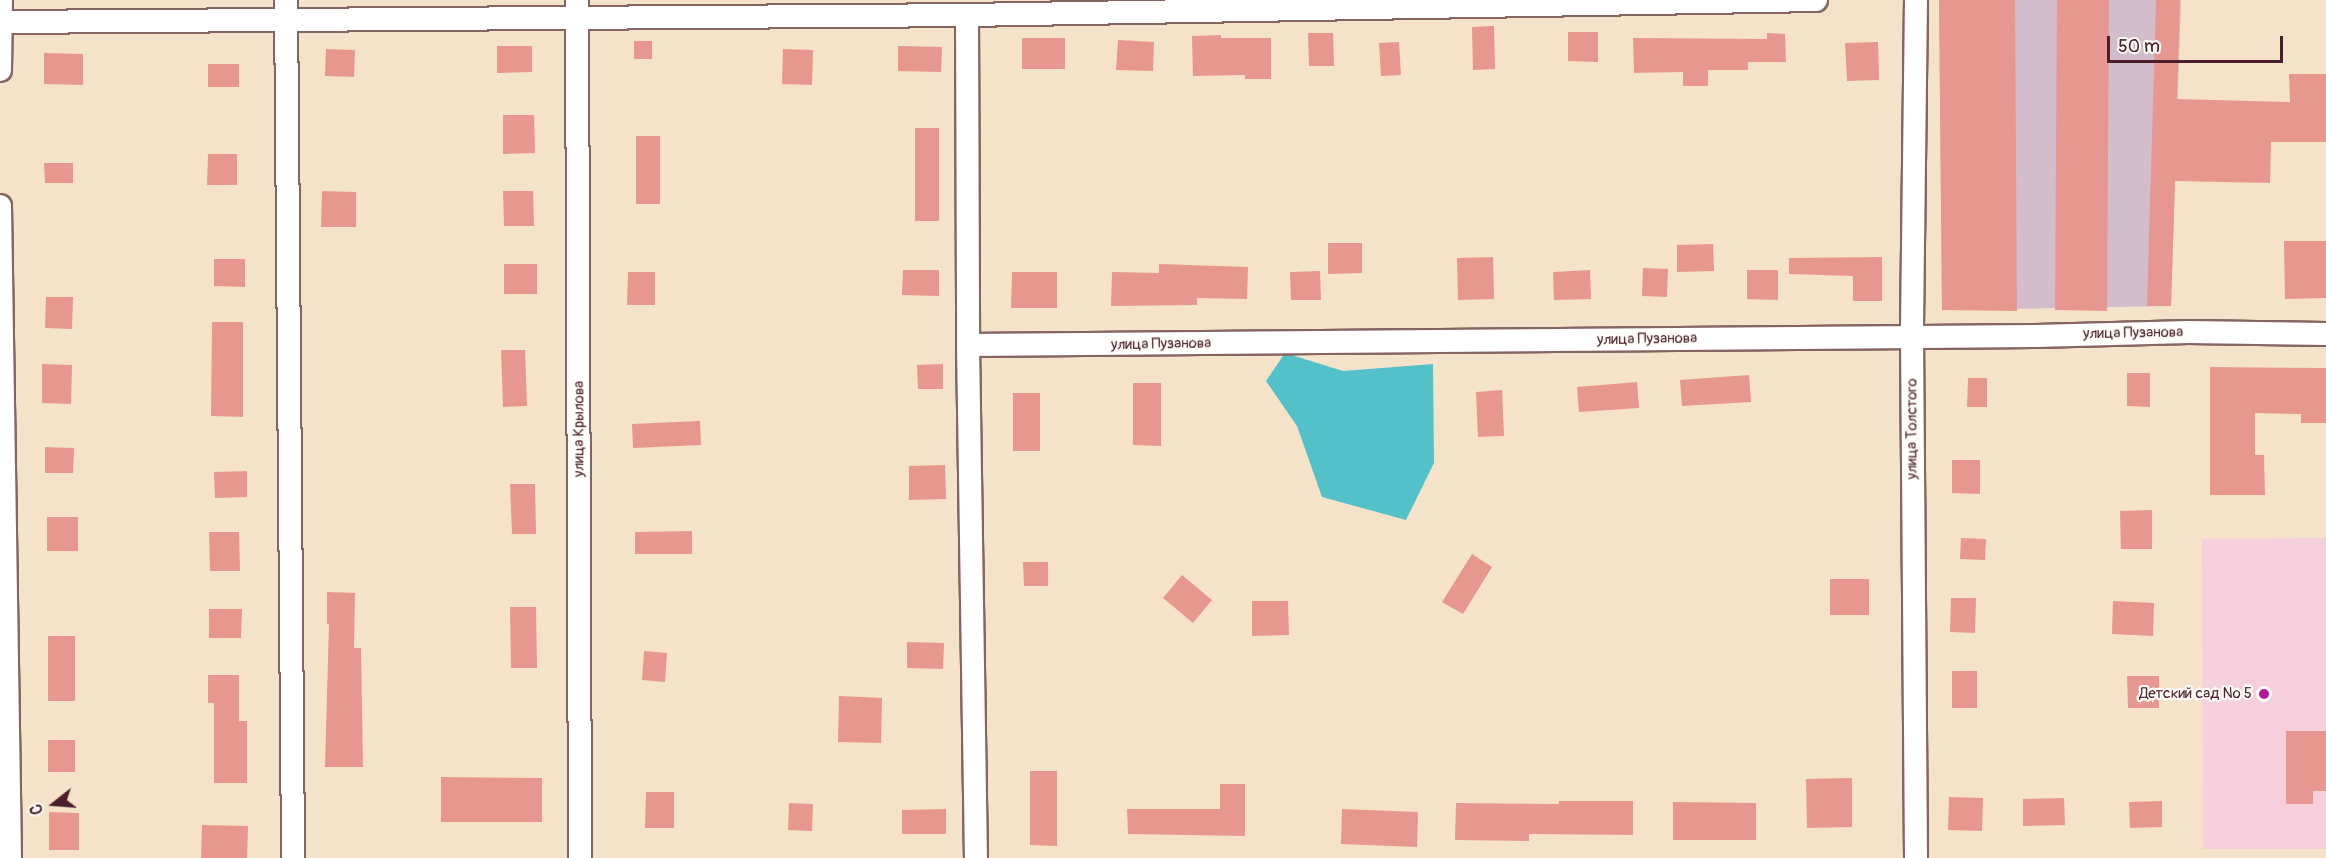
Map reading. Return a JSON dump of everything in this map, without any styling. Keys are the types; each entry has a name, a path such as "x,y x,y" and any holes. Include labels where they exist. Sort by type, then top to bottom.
{"street":[{"path":"0,70 1,15 578,8 967,15 1816,0"},
{"name":"улица Толстого","path":"1916,0 1912,336 1916,858"},
{"name":"улица Крылова","path":"578,8 580,858"},
{"path":"286,10 293,858"},
{"path":"967,15 968,345 976,858"},
{"path":"0,206 10,858"},
{"name":"улица Пузанова","path":"968,345 2036,336 2189,332 2326,334"}],"shaded area":[{"path":"1939,0 2181,0 2171,306 1942,310"},
{"name":"Детский сад № 5","path":"2326,538 2326,849 2203,849 2202,539"}],"water":[{"path":"1285,353 1343,371 1433,364 1434,463 1406,520 1322,497 1297,426 1266,381"}],"building":[{"path":"1939,0 2015,0 2017,311 1942,310"},
{"path":"2057,0 2109,0 2107,311 2055,310"},
{"path":"2156,0 2180,0 2177,99 2290,102 2289,74 2326,74 2326,142 2271,142 2270,183 2175,181 2171,306 2147,306"},
{"path":"1494,26 1495,69 1473,70 1472,27"},
{"path":"1568,32 1598,32 1598,62 1568,61"},
{"path":"1308,33 1333,33 1334,66 1309,66"},
{"path":"1767,33 1785,34 1786,62 1748,62 1748,70 1708,70 1708,86 1683,86 1683,72 1634,73 1633,38 1767,39"},
{"path":"1221,35 1221,38 1271,38 1271,79 1245,79 1245,75 1193,76 1192,36"},
{"path":"1022,38 1065,38 1065,69 1022,69"},
{"path":"1118,40 1154,42 1153,71 1116,70"},
{"path":"634,41 652,41 652,59 634,59"},
{"path":"1399,42 1401,75 1381,76 1379,43"},
{"path":"1878,42 1879,80 1847,81 1845,43"},
{"path":"497,46 532,46 532,72 497,73"},
{"path":"898,46 942,47 941,72 898,71"},
{"path":"326,49 355,50 354,77 325,76"},
{"path":"783,49 813,50 812,85 782,84"},
{"path":"44,53 83,54 83,85 44,84"},
{"path":"208,64 239,64 239,87 208,87"},
{"path":"503,115 534,115 535,153 503,154"},
{"path":"915,128 939,128 939,221 915,221"},
{"path":"636,136 660,136 660,204 636,204"},
{"path":"208,154 237,154 237,185 207,185"},
{"path":"44,163 73,163 73,183 45,183"},
{"path":"322,191 356,192 356,227 321,227"},
{"path":"503,191 533,191 534,226 504,226"},
{"path":"2284,241 2326,241 2326,298 2285,299"},
{"path":"1328,243 1362,243 1362,273 1328,274"},
{"path":"1713,244 1714,271 1677,272 1677,245"},
{"path":"1493,257 1494,299 1458,300 1457,258"},
{"path":"1882,257 1882,301 1853,301 1853,276 1789,274 1789,258"},
{"path":"214,259 245,259 245,287 214,286"},
{"path":"504,264 537,264 537,294 504,294"},
{"path":"1159,264 1248,267 1247,299 1197,298 1197,305 1111,306 1112,272 1159,273"},
{"path":"1643,268 1668,269 1667,297 1642,296"},
{"path":"903,270 939,270 939,296 902,295"},
{"path":"1590,270 1591,299 1554,300 1553,272"},
{"path":"1747,270 1778,270 1778,300 1747,299"},
{"path":"1320,271 1321,300 1291,300 1290,272"},
{"path":"628,272 655,272 655,305 627,305"},
{"path":"1012,272 1057,272 1057,308 1011,308"},
{"path":"46,297 73,297 72,329 45,328"},
{"path":"212,322 243,322 243,417 211,416"},
{"path":"501,350 525,350 527,406 503,407"},
{"path":"42,364 72,365 71,404 42,403"},
{"path":"943,364 943,389 918,389 917,365"},
{"path":"2210,367 2326,368 2326,423 2301,423 2301,414 2255,413 2255,455 2264,455 2265,495 2210,495"},
{"path":"2127,373 2150,373 2150,407 2127,406"},
{"path":"1749,375 1751,402 1682,406 1680,380"},
{"path":"1968,378 1987,378 1987,407 1967,407"},
{"path":"1637,382 1639,408 1579,412 1577,387"},
{"path":"1133,383 1161,383 1161,446 1133,445"},
{"path":"1502,390 1504,436 1478,437 1476,392"},
{"path":"1013,393 1040,393 1040,451 1013,451"},
{"path":"700,421 701,445 633,448 632,424"},
{"path":"45,447 74,448 73,473 45,473"},
{"path":"1952,460 1980,460 1980,494 1952,493"},
{"path":"945,465 946,499 909,500 909,466"},
{"path":"247,471 247,497 215,498 214,472"},
{"path":"510,484 535,484 536,534 512,534"},
{"path":"2152,510 2152,549 2121,549 2120,511"},
{"path":"47,517 78,517 78,551 47,551"},
{"path":"692,531 692,554 635,554 635,532"},
{"path":"209,532 239,532 240,571 210,571"},
{"path":"1961,538 1986,539 1985,560 1960,559"},
{"path":"1472,554 1492,567 1463,614 1442,602"},
{"path":"1023,562 1048,562 1048,586 1024,586"},
{"path":"1182,575 1212,600 1193,623 1163,598"},
{"path":"1830,579 1869,579 1869,615 1830,615"},
{"path":"327,592 355,593 354,648 361,648 363,767 325,767 329,624 327,624"},
{"path":"1951,598 1976,598 1975,633 1950,632"},
{"path":"1252,601 1288,601 1289,635 1252,636"},
{"path":"2113,601 2154,603 2153,636 2112,634"},
{"path":"510,607 536,607 537,668 511,668"},
{"path":"209,609 242,609 241,638 209,638"},
{"path":"48,636 75,636 75,701 48,701"},
{"path":"907,642 944,643 943,669 907,668"},
{"path":"644,651 667,653 665,682 642,680"},
{"path":"1952,671 1977,671 1977,708 1952,708"},
{"path":"208,675 239,675 239,721 247,721 247,783 214,783 214,703 208,703"},
{"path":"2127,676 2159,676 2159,708 2128,708"},
{"path":"839,696 882,698 881,743 838,742"},
{"path":"2286,731 2326,731 2326,791 2313,791 2313,804 2286,804"},
{"path":"48,740 75,740 75,772 48,772"},
{"path":"1030,771 1057,771 1057,846 1030,845"},
{"path":"441,777 542,778 542,822 441,822"},
{"path":"1852,778 1852,827 1807,828 1806,779"},
{"path":"1220,784 1245,784 1245,836 1128,834 1127,809 1220,809"},
{"path":"646,792 674,792 674,828 645,828"},
{"path":"1949,797 1983,798 1982,831 1948,830"},
{"path":"2064,798 2065,825 2023,826 2023,799"},
{"path":"1559,801 1633,801 1633,835 1529,834 1529,841 1455,840 1456,803 1559,804"},
{"path":"2162,801 2162,827 2130,828 2129,802"},
{"path":"1673,802 1756,803 1756,840 1673,840"},
{"path":"789,803 813,804 812,831 788,830"},
{"path":"946,809 946,834 902,834 902,810"},
{"path":"1342,809 1418,812 1417,847 1341,844"},
{"path":"49,812 79,813 79,850 49,850"},
{"path":"202,825 248,826 247,858 201,858"}],"place":[{"name":"Детский сад № 5","path":"2264,694"}]}
